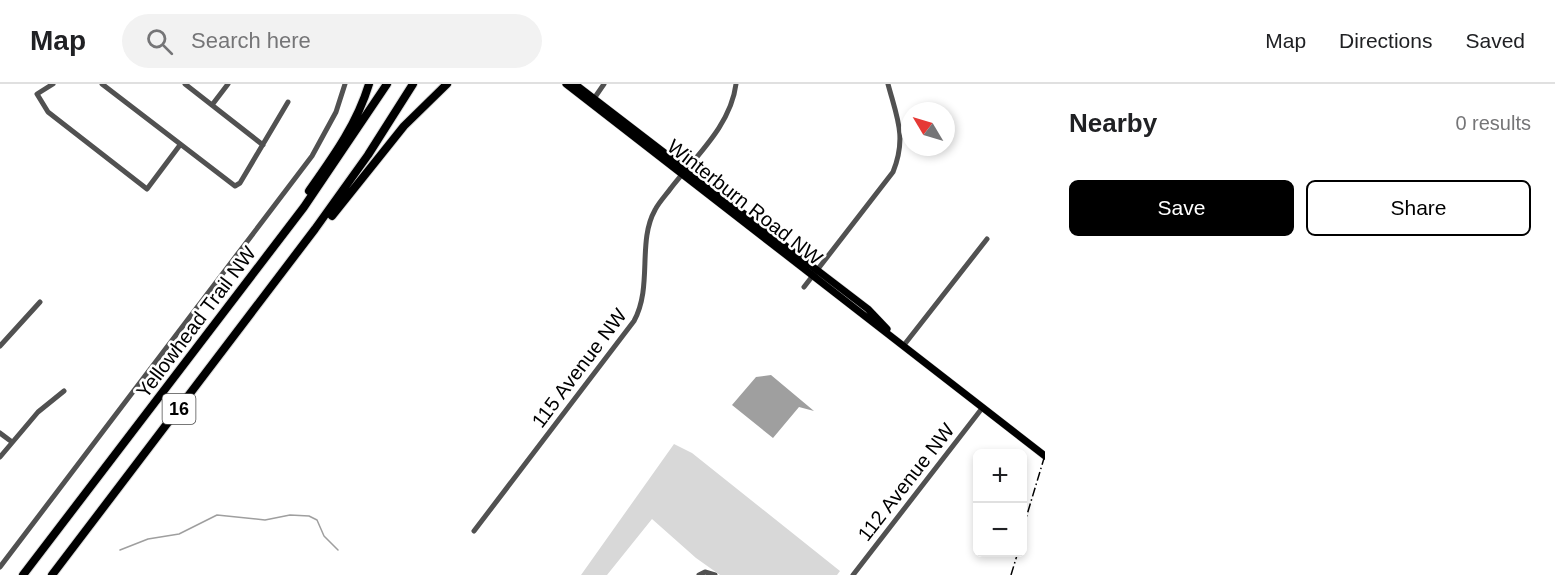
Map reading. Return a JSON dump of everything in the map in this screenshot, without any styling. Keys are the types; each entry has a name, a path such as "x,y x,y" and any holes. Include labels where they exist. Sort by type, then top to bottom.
{"highway":[{"path":"243,287 346,135 357,116 369,84"},
{"name":"Yellowhead Trail NW","path":"23,575 318,188 387,84"},
{"name":"Yellowhead Trail NW","path":"52,575 283,273 368,155 413,84"},
{"path":"283,273 311,242 404,126 447,84"}],"main road":[{"name":"Winterburn Road NW","path":"566,84 592,101 815,272 868,309 904,345 1045,456"},
{"name":"Winterburn Road NW","path":"575,84 592,101"}],"street":[{"path":"53,84 37,94 48,112 147,189 180,145"},
{"path":"102,84 235,186 240,183 288,102"},
{"path":"185,84 263,144"},
{"path":"212,105 228,84"},
{"path":"0,567 312,156 331,121 345,84"},
{"path":"592,101 604,84"},
{"name":"115 Avenue NW","path":"474,531 634,321 644,297 646,252 651,219 655,209 726,116 736,84"},
{"path":"804,287 885,183 897,162 901,131 888,84"},
{"path":"904,345 987,239"},
{"path":"0,346 40,302"},
{"path":"0,457 38,412 64,391"},
{"name":"112 Avenue NW","path":"853,575 983,407"},
{"path":"0,433 12,442"},
{"path":"700,574 705,572 715,575"}],"shaded area":[{"path":"771,375 814,411 799,407 773,438 732,405 756,377"},
{"path":"674,444 692,453 840,571 837,575 720,575 696,558 652,519 607,575 581,575"}],"waterway":[{"path":"120,550 148,539 179,534 217,515 265,520 290,515 309,516 317,520 324,536 338,550"}],"railway":[{"path":"1027,515 1045,455"},
{"path":"1011,575 1016,557"}]}
